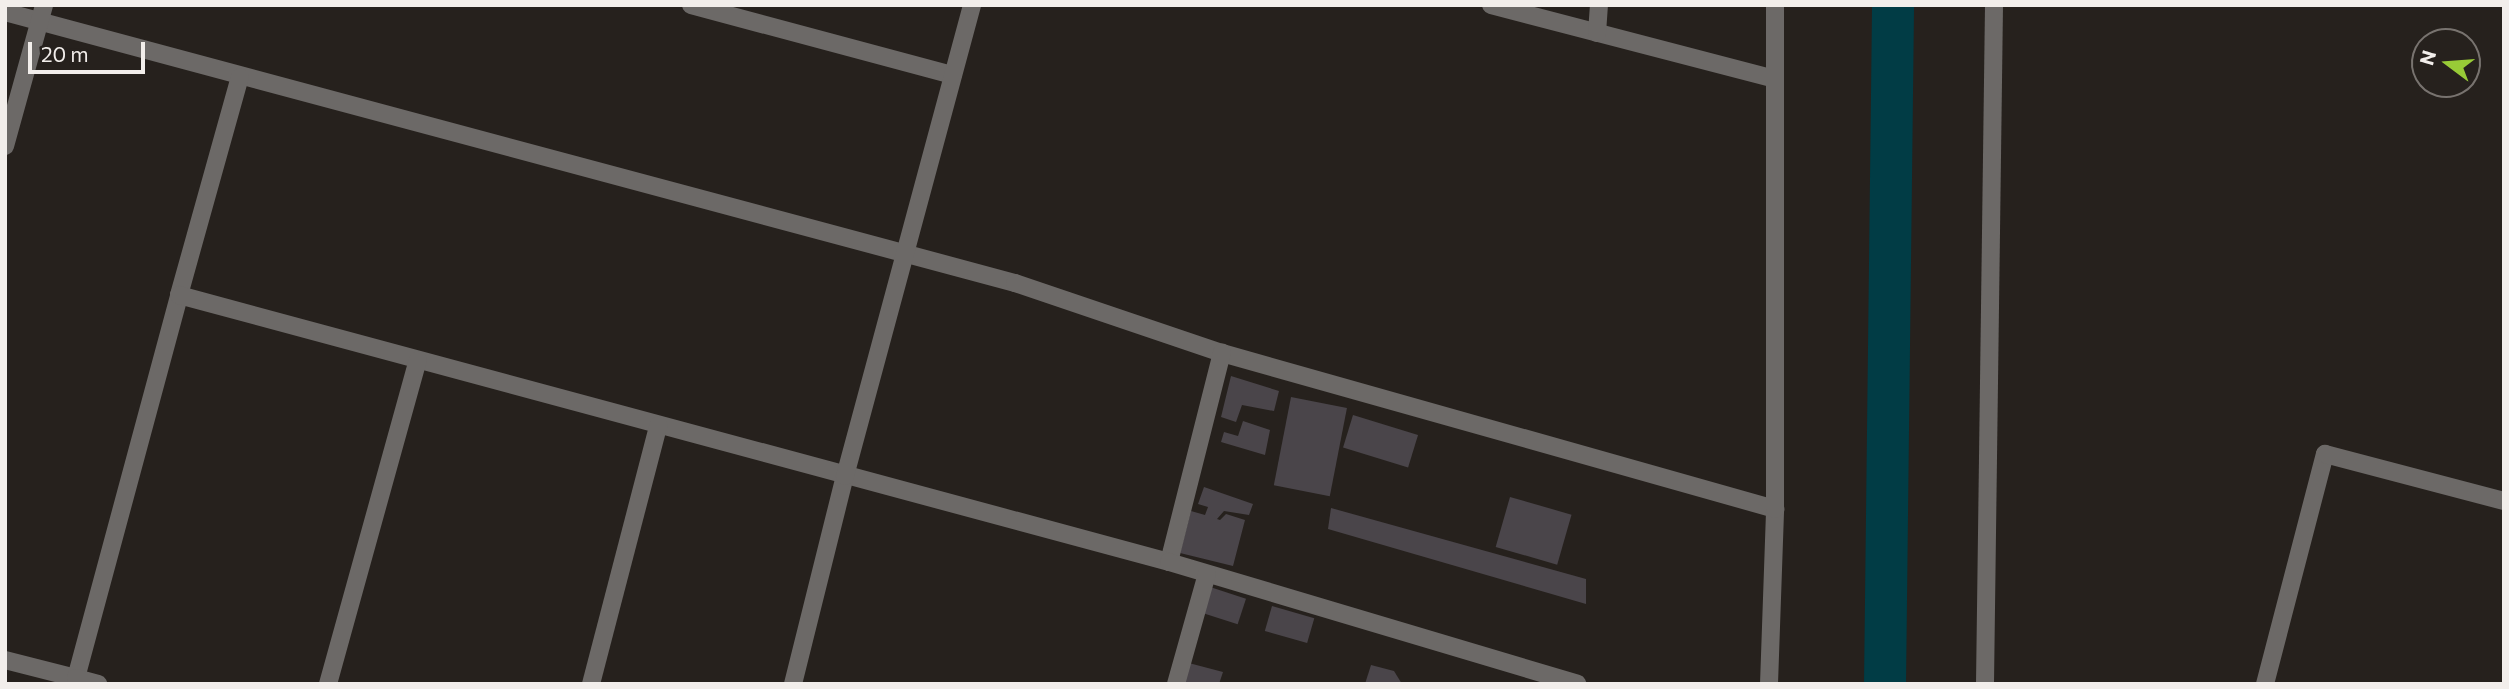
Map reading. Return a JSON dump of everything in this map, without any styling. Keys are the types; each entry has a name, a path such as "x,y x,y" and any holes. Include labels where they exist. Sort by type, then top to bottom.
{"street":[{"path":"691,5 953,75"},
{"path":"793,684 845,476 971,5"},
{"path":"1491,5 1775,79"},
{"path":"1597,33 1599,5"},
{"path":"1769,684 1775,509 1775,5"},
{"path":"1986,684 1994,5"},
{"path":"5,12 42,13 240,77 1014,283 1222,354 1775,509"},
{"path":"5,146 42,13"},
{"path":"76,678 240,77"},
{"path":"179,295 1169,562 1577,684"},
{"path":"1169,562 1222,354"},
{"path":"328,684 418,360"},
{"path":"591,684 658,426"},
{"path":"2265,684 2325,454 2504,501"},
{"path":"1177,684 1207,574"},
{"path":"5,660 98,684"}],"building":[{"path":"1231,376 1279,391 1274,411 1242,405 1236,422 1221,417"},
{"path":"1291,397 1347,408 1330,496 1274,485"},
{"path":"1353,415 1418,435 1408,467 1343,448"},
{"path":"1243,421 1270,430 1265,455 1221,442 1224,432 1238,436"},
{"path":"1204,487 1253,504 1249,515 1224,511 1217,519 1220,520 1226,514 1245,520 1233,566 1180,553 1191,511 1205,515 1208,507 1198,504"},
{"path":"1510,497 1572,515 1557,565 1496,547"},
{"path":"1331,508 1586,579 1586,604 1328,529"},
{"path":"1207,586 1246,599 1238,624 1199,612"},
{"path":"1272,606 1314,618 1307,643 1265,631"},
{"path":"1185,662 1223,672 1219,684 1191,684 1180,680"},
{"path":"1371,665 1394,671 1402,684 1365,684"}],"waterway":[{"path":"1885,684 1893,5"}]}
